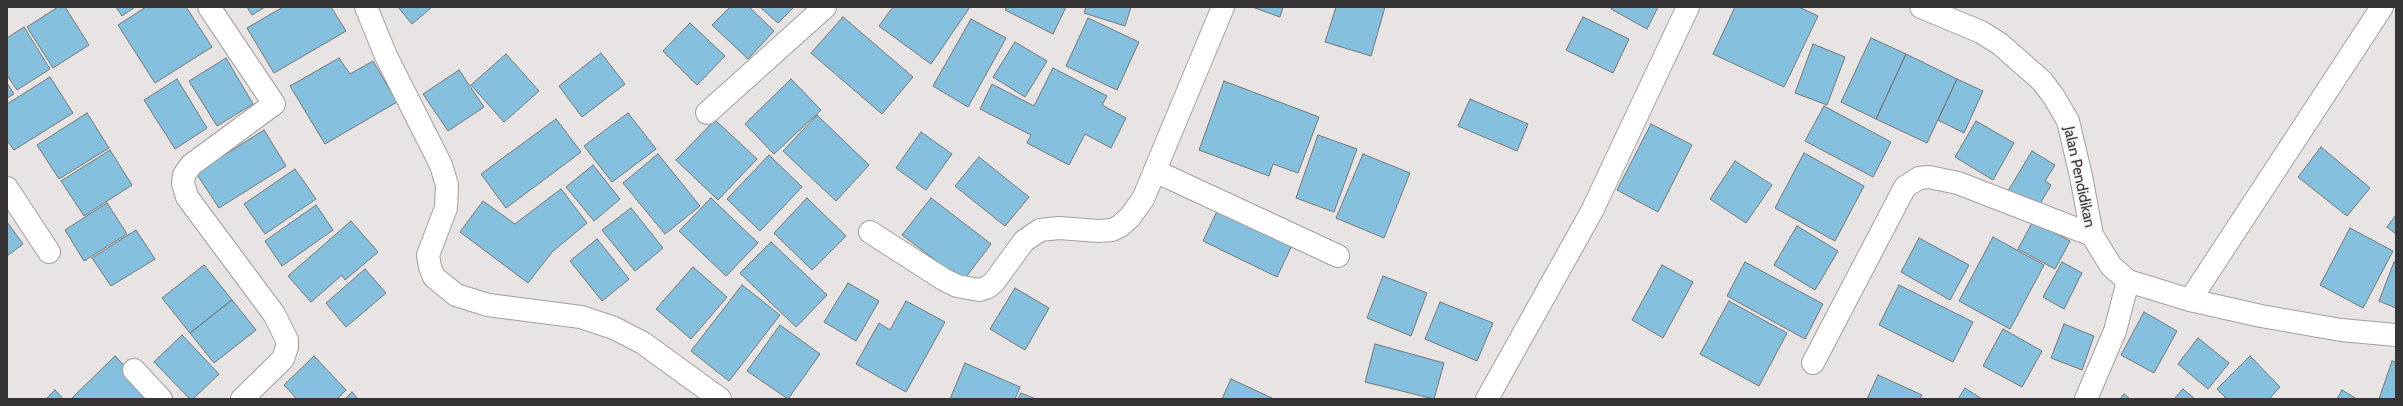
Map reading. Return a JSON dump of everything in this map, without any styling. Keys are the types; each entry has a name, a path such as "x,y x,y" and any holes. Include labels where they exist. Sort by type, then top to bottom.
{"street":[{"path":"209,7 274,104 191,165 184,175 183,183 187,197 274,314 287,340 287,347 283,359 242,399"},
{"path":"366,7 386,56 440,165 447,185 446,208 428,255 430,267 434,277 456,295 488,305 581,317 614,328 643,343 720,399"},
{"path":"707,113 825,7"},
{"path":"870,232 957,286 979,290 988,287 994,282 1024,241 1040,230 1059,228 1098,231 1112,230 1120,226 1130,217 1143,198 1223,7"},
{"path":"1487,399 1592,211 1688,7"},
{"name":"Jalan Pendidikan","path":"1921,7 1981,32 2000,44 2042,80 2068,121 2081,176 2092,235 2111,266 2128,281 2190,300 2261,316 2341,330 2396,335"},
{"path":"2190,300 2382,7"},
{"path":"1155,172 1338,256"},
{"path":"1813,363 1905,188 1919,178 1929,177 1958,183 2092,235"},
{"path":"7,188 49,252"},
{"path":"2086,399 2115,331 2128,281"},
{"path":"134,370 161,399"}],"building":[{"path":"58,7 65,7 89,45 53,68 27,27"},
{"path":"116,7 135,7 122,16"},
{"path":"146,7 186,7 212,47 155,83 118,25"},
{"path":"247,7 265,7 252,15"},
{"path":"283,7 331,7 346,31 274,73 247,28"},
{"path":"398,7 432,7 412,24"},
{"path":"730,7 749,7 774,31 748,59 712,25"},
{"path":"760,7 794,7 778,23"},
{"path":"893,7 970,7 931,64 879,26"},
{"path":"1007,7 1066,7 1053,34 1005,10"},
{"path":"1086,7 1131,7 1125,26 1084,13"},
{"path":"1252,7 1283,7 1280,17"},
{"path":"1336,7 1385,7 1371,56 1325,42"},
{"path":"1612,7 1658,7 1647,29 1611,9"},
{"path":"1735,7 1799,7 1818,16 1784,87 1713,54"},
{"path":"843,17 913,77 882,114 811,53"},
{"path":"1583,17 1629,39 1613,73 1566,50"},
{"path":"1088,18 1139,42 1117,90 1066,66"},
{"path":"971,19 1006,38 968,107 933,86"},
{"path":"690,23 725,56 697,85 663,51"},
{"path":"24,27 50,69 17,90 7,75 7,38"},
{"path":"1871,38 1906,54 1876,119 1841,102"},
{"path":"1015,42 1047,61 1025,97 993,77"},
{"path":"1813,44 1845,57 1827,105 1795,93"},
{"path":"601,53 625,84 582,117 559,86"},
{"path":"506,54 539,91 504,122 471,85"},
{"path":"1906,54 1957,79 1927,143 1876,119"},
{"path":"226,58 253,104 217,126 189,81"},
{"path":"339,58 350,74 373,61 397,102 325,144 290,86"},
{"path":"1053,68 1107,96 1102,105 1126,118 1111,148 1085,134 1069,165 1027,143 1031,135 980,109 992,84 1034,106"},
{"path":"459,70 484,107 448,131 423,94"},
{"path":"50,77 73,113 14,150 7,140 7,104"},
{"path":"177,79 207,128 175,149 144,100"},
{"path":"791,79 821,110 774,154 745,124"},
{"path":"1957,79 1983,91 1964,133 1938,120"},
{"path":"1224,81 1319,117 1298,173 1273,164 1269,176 1199,150"},
{"path":"7,83 14,94 7,98"},
{"path":"1470,99 1528,124 1517,151 1458,126"},
{"path":"1824,106 1891,142 1873,177 1805,141"},
{"path":"87,113 109,148 59,179 37,145"},
{"path":"628,113 656,149 612,182 584,146"},
{"path":"817,115 869,165 836,201 783,151"},
{"path":"556,119 581,152 506,208 481,174"},
{"path":"715,120 757,159 718,200 676,160"},
{"path":"1976,121 2014,143 1993,180 1955,157"},
{"path":"1651,124 1692,145 1658,212 1617,190"},
{"path":"264,130 286,166 219,208 196,173"},
{"path":"921,132 952,154 926,190 896,168"},
{"path":"1318,135 1357,149 1334,212 1296,198"},
{"path":"2321,147 2370,188 2347,216 2298,177"},
{"path":"110,150 132,185 84,216 61,181"},
{"path":"2032,151 2055,165 2045,181 2051,185 2037,209 2008,191"},
{"path":"1804,153 1864,186 1835,241 1775,208"},
{"path":"658,154 700,206 665,234 623,183"},
{"path":"1363,154 1410,173 1384,238 1336,218"},
{"path":"769,155 802,187 760,231 727,199"},
{"path":"979,157 1029,197 1005,226 955,186"},
{"path":"1735,161 1772,185 1746,223 1710,199"},
{"path":"593,165 620,199 594,221 566,187"},
{"path":"295,169 316,199 265,234 244,204"},
{"path":"561,189 587,223 552,252 528,283 460,232 483,201 515,224"},
{"path":"711,198 758,243 726,276 679,231"},
{"path":"807,198 846,236 812,270 774,233"},
{"path":"931,198 991,244 963,281 902,235"},
{"path":"107,203 127,234 84,261 65,230"},
{"path":"316,205 333,230 282,266 265,241"},
{"path":"1220,205 1294,241 1277,277 1203,241"},
{"path":"631,208 663,248 635,271 602,230"},
{"path":"2396,215 2396,234 2387,227"},
{"path":"351,221 378,252 345,280 342,275 311,302 288,276"},
{"path":"2033,221 2070,241 2055,269 2018,249"},
{"path":"7,222 23,244 7,256"},
{"path":"1797,226 1838,251 1815,290 1774,265"},
{"path":"2350,228 2393,251 2363,308 2320,285"},
{"path":"136,230 155,259 111,286 92,258"},
{"path":"1993,237 2044,265 2010,329 1959,301"},
{"path":"1919,238 1969,265 1950,300 1901,272"},
{"path":"597,239 629,279 602,301 570,261"},
{"path":"771,242 827,295 796,327 740,273"},
{"path":"1745,262 1823,304 1805,339 1727,296"},
{"path":"2062,262 2082,273 2064,309 2043,297"},
{"path":"2394,262 2396,263 2396,308 2379,301"},
{"path":"204,265 232,300 190,333 162,298"},
{"path":"1662,265 1693,282 1663,338 1632,320"},
{"path":"693,267 727,297 691,339 656,309"},
{"path":"365,269 386,293 346,327 326,303"},
{"path":"1383,276 1427,293 1411,336 1367,318"},
{"path":"848,283 879,301 856,341 824,322"},
{"path":"742,285 780,315 729,381 691,351"},
{"path":"1899,285 1973,322 1953,362 1879,325"},
{"path":"1015,288 1049,308 1025,350 990,329"},
{"path":"232,300 256,330 214,363 190,333"},
{"path":"906,301 945,322 906,392 856,364 879,323 890,330"},
{"path":"1729,301 1787,333 1759,386 1700,354"},
{"path":"1440,302 1493,323 1477,361 1425,339"},
{"path":"2144,312 2177,331 2154,373 2121,355"},
{"path":"2064,324 2094,336 2082,370 2051,358"},
{"path":"780,325 820,354 788,399 747,371"},
{"path":"2003,329 2042,351 2022,387 1983,366"},
{"path":"182,335 219,374 193,399 190,399 154,362"},
{"path":"2198,338 2229,363 2208,389 2178,364"},
{"path":"1375,344 1444,363 1434,399 1365,382"},
{"path":"115,356 157,399 71,399"},
{"path":"314,356 346,390 337,399 297,399 284,385"},
{"path":"2250,356 2280,387 2269,399 2227,399 2217,389"},
{"path":"2392,361 2396,362 2396,399 2379,399"},
{"path":"965,363 1020,387 1015,399 950,399"},
{"path":"1878,375 1922,395 1920,399 1867,399"},
{"path":"1231,379 1272,398 1222,399"},
{"path":"1965,388 1982,399 1958,399"},
{"path":"2183,389 2195,399 2174,399"},
{"path":"55,390 63,399 46,399"},
{"path":"2342,390 2357,399 2337,399"},
{"path":"352,392 358,399 345,399"},
{"path":"1021,393 1036,399 1018,399"},
{"path":"2124,394 2130,399 2120,399"}]}
